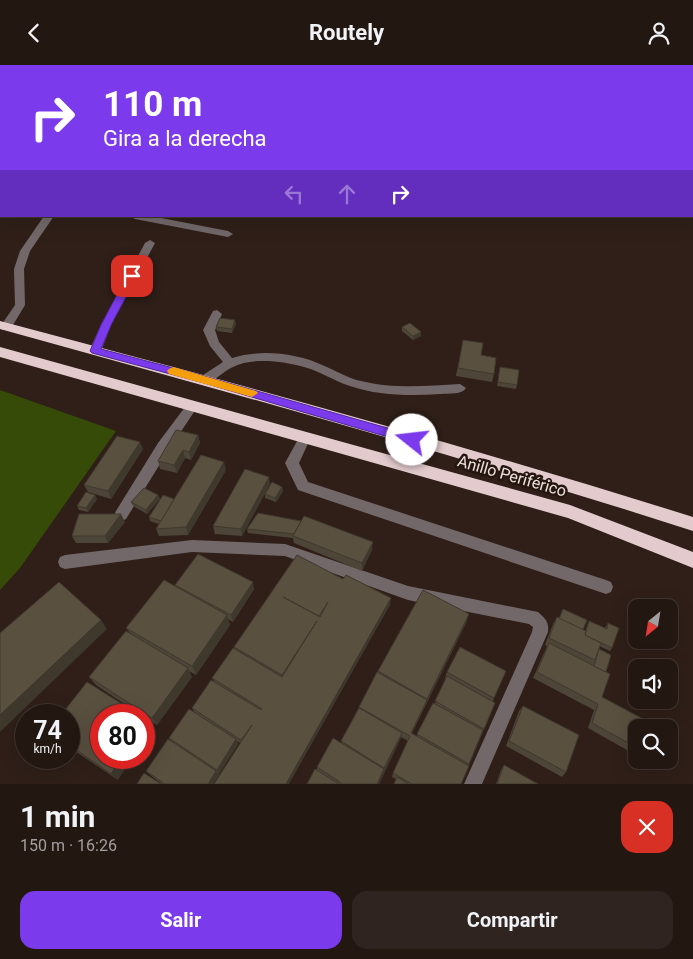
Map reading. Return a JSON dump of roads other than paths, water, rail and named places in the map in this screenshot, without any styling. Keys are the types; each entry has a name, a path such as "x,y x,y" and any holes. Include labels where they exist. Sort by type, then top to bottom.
{"highway":[{"name":"Anillo Periférico","path":"3,326 204,379 583,489 693,524"},
{"name":"Anillo Periférico","path":"0,352 570,512 693,559"}],"street":[{"path":"3,326 20,305 22,288 19,269 25,251 48,217"},
{"path":"140,217 228,234"},
{"path":"95,351 106,325 150,243"},
{"path":"217,315 209,330 214,343 230,363"},
{"path":"204,379 230,363 254,358 286,360 312,365 342,379 368,387 398,391 460,388"},
{"path":"121,515 162,447 192,406"},
{"path":"305,437 292,463 303,486 606,587"},
{"path":"65,562 192,546 285,550 408,593 533,617 541,624 540,632 473,784"}]}
